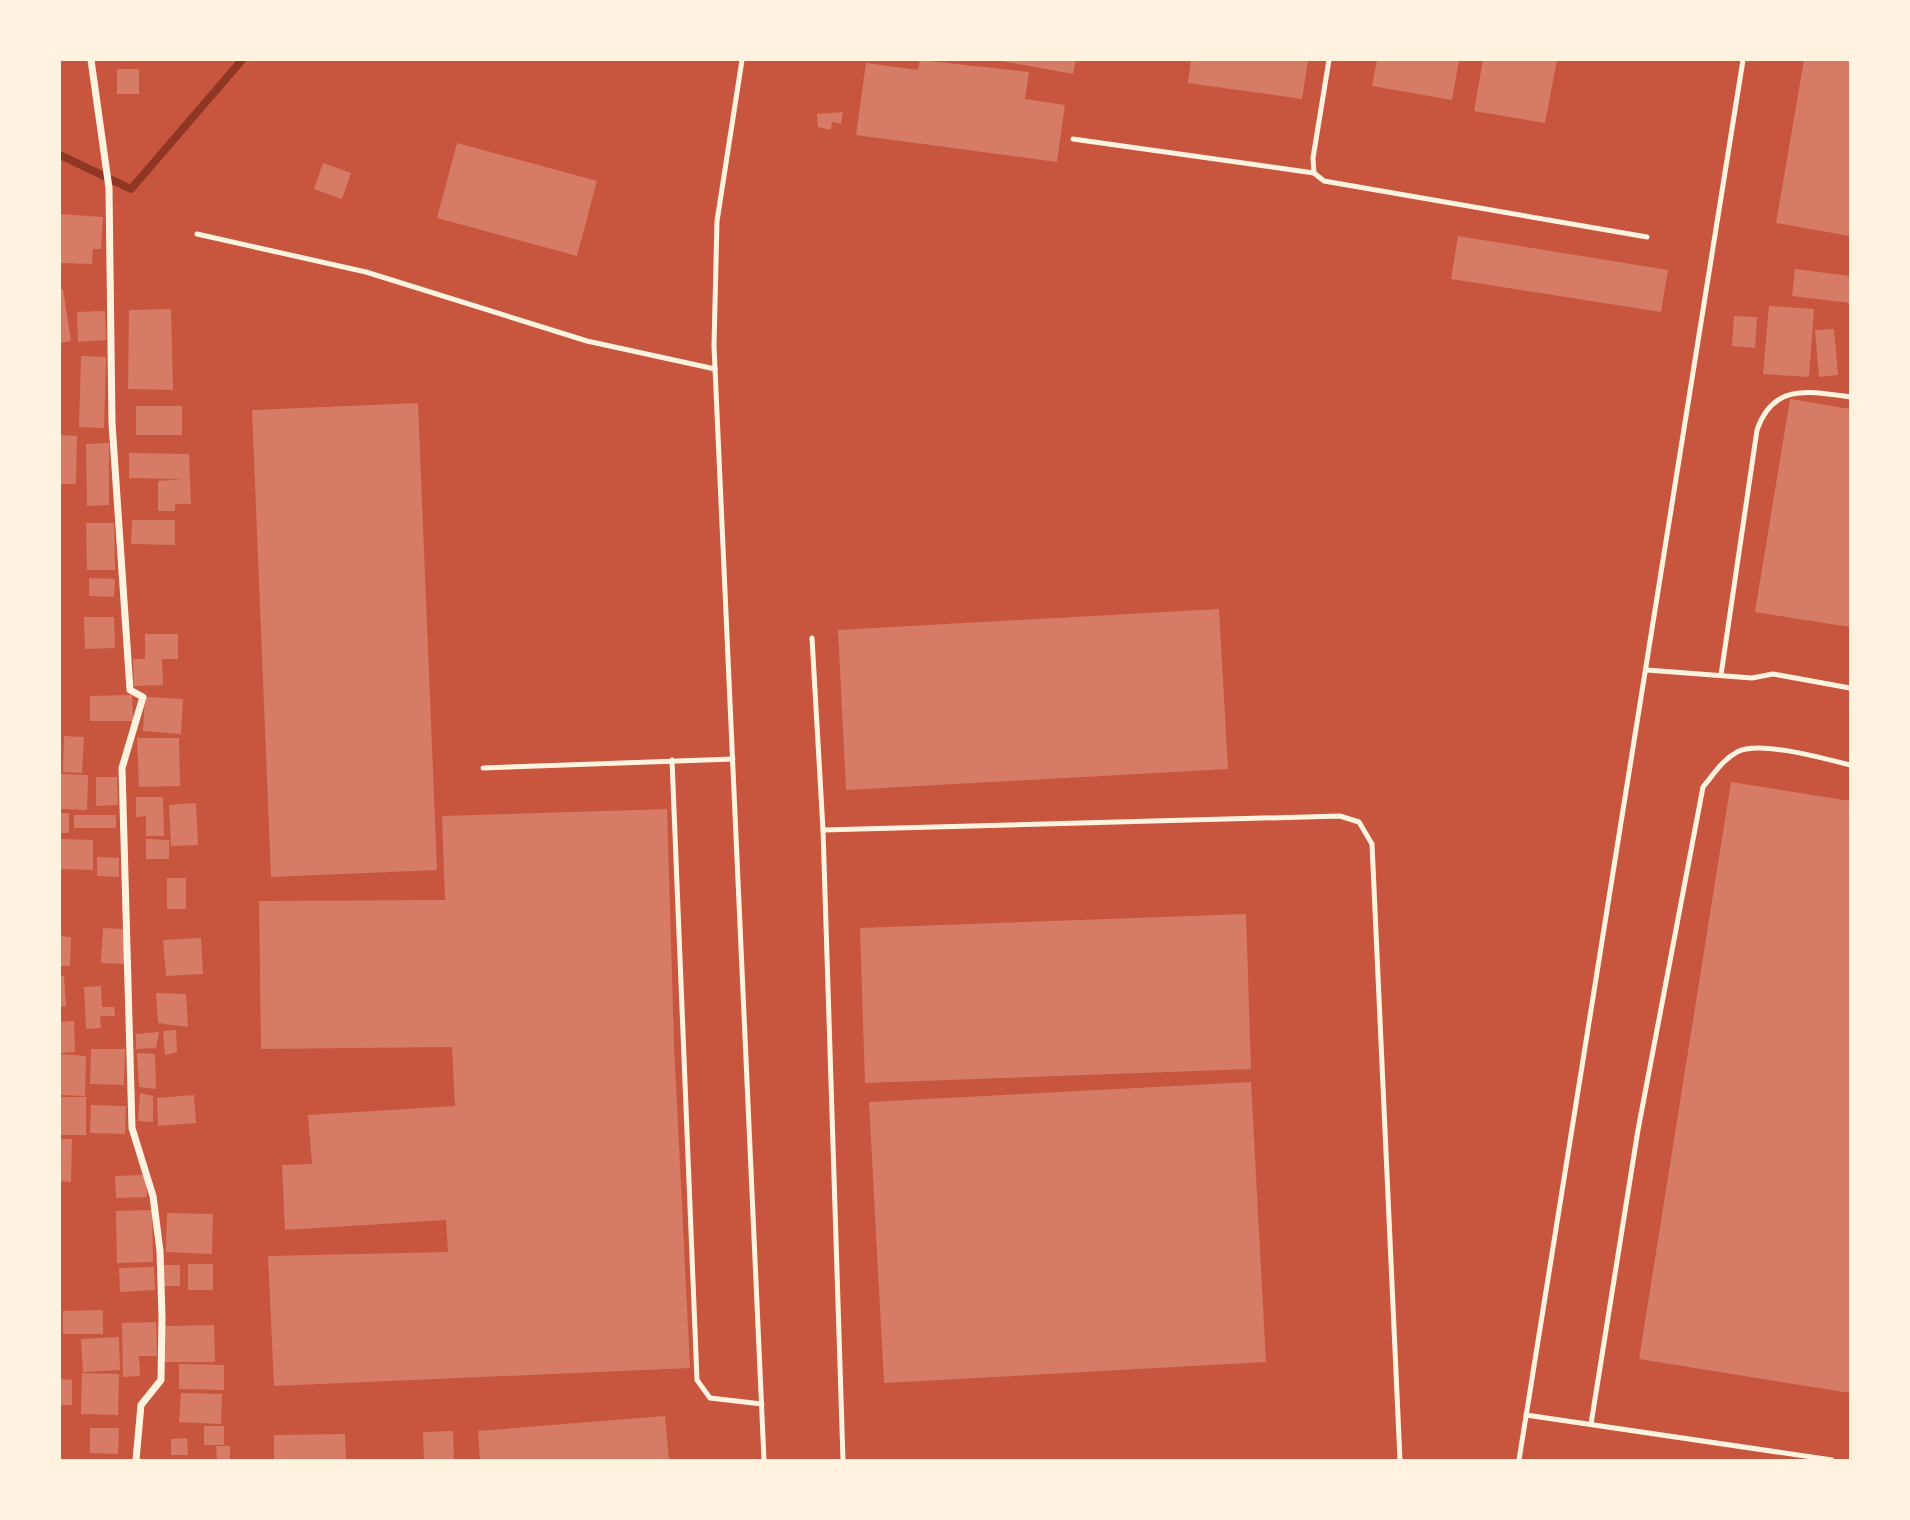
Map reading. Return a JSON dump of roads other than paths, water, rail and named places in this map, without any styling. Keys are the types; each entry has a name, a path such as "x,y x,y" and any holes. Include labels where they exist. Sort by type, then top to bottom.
{"street":[{"path":"91,60 109,188 118,547 130,690 143,697 122,768 132,1128 153,1196 160,1251 162,1317 161,1380 141,1405 136,1461"}],"lane":[{"path":"741,60 717,220 715,369 764,1461"},
{"path":"1314,173 1313,158 1329,60"},
{"path":"1519,1461 1743,60"},
{"path":"1073,139 1314,173 1325,181 1647,237"},
{"path":"197,233 366,272 587,341 715,369"},
{"path":"1721,675 1757,430 1764,411 1778,398 1814,392 1850,397"},
{"path":"812,638 823,830 843,1461"},
{"path":"1647,670 1752,678 1773,674 1850,688"},
{"path":"1591,1424 1638,1130 1703,787 1722,763 1740,750 1791,750 1850,765"},
{"path":"483,768 733,759"},
{"path":"672,760 697,1380 710,1398 762,1404"},
{"path":"823,830 1340,816 1359,822 1372,844 1400,1461"},
{"path":"1526,1415 1832,1461"}],"waterway":[{"path":"60,155 131,189 242,60"}]}
